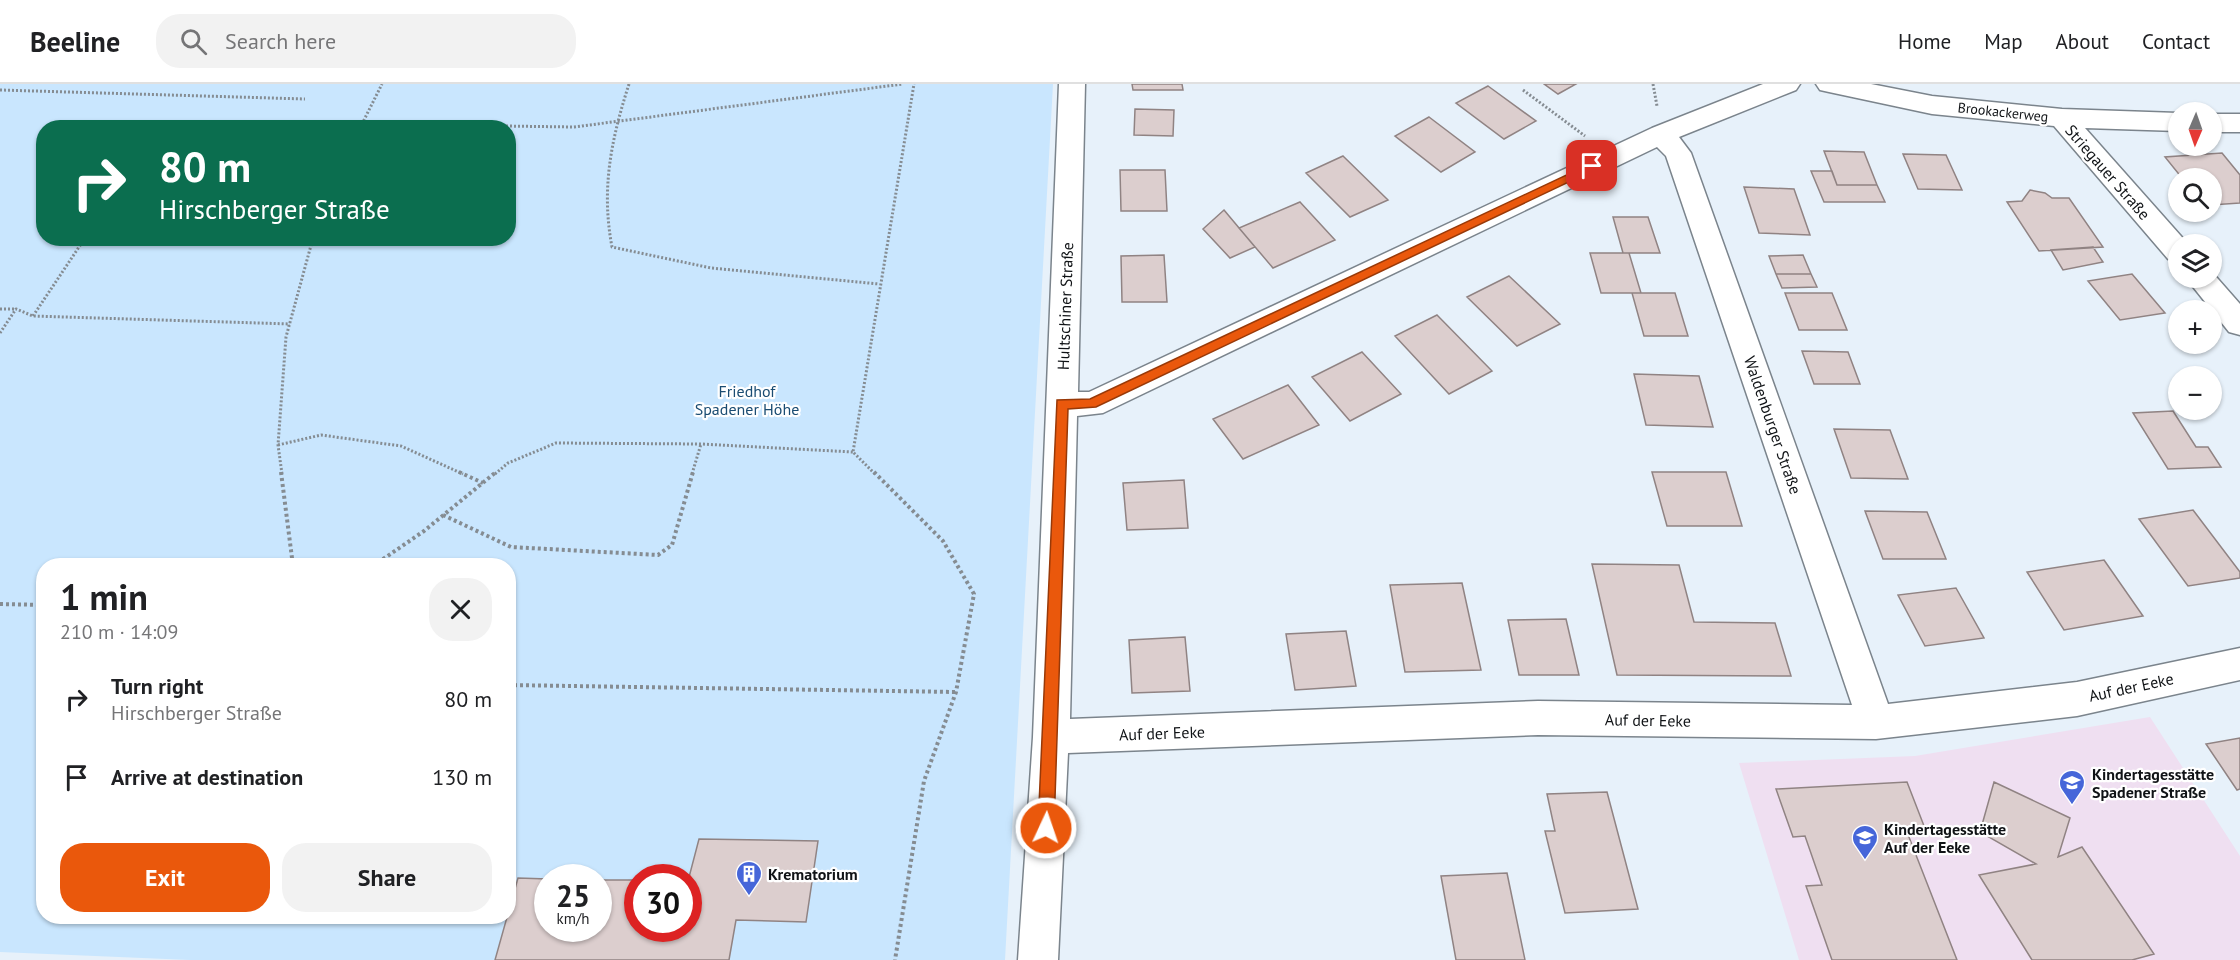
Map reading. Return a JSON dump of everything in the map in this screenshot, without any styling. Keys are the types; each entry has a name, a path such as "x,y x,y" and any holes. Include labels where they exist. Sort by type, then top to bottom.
{"street":[{"name":"Hultschiner Straße","path":"1038,960 1051,737 1072,84"},
{"path":"1062,404 1092,404 1661,134 1787,84"},
{"name":"Brookackerweg","path":"1829,84 1932,105 2062,118 2168,122"},
{"name":"Striegauer Straße","path":"2062,118 2168,240"},
{"path":"2222,123 2240,123"},
{"name":"Waldenburger Straße","path":"1661,134 1678,153 1876,722"},
{"path":"2209,288 2240,324"},
{"name":"Auf der Eeke","path":"1051,737 1538,718 1876,722 2078,699 2240,664"}],"path":[{"path":"364,120 382,84"},
{"path":"629,84 617,120 603,180 605,218 612,248 661,261 771,275 879,284"},
{"path":"516,127 574,127 903,84"},
{"path":"853,452 879,284 914,84"},
{"path":"0,90 305,99"},
{"path":"1523,90 1612,157"},
{"path":"33,316 80,246"},
{"path":"292,558 278,445 286,337 311,246"},
{"path":"0,309 16,309 33,316 290,324"},
{"path":"0,333 16,309"},
{"path":"278,445 321,435 401,446 483,483"},
{"path":"384,558 443,515 507,463 556,443 700,444 853,452 943,541 974,594 956,692 924,781 895,960"},
{"path":"443,515 511,547 658,555 672,545 700,444"},
{"path":"0,604 36,605"},
{"path":"516,685 956,692"}],"shaded area":[{"name":"Kindertagesstätte Spadener Straße","path":"2150,717 2240,856 2240,960 1799,960 1739,763 1915,756"}],"green space":[{"name":"Friedhof Spadener Höhe","path":"0,84 1053,84 1005,960 190,960 0,952"}],"building":[{"path":"1132,84 1182,84 1183,90 1133,90"},
{"path":"1544,84 1576,84 1558,94"},
{"path":"1488,86 1536,121 1504,139 1456,103"},
{"path":"1135,109 1174,110 1173,136 1134,135"},
{"path":"1429,117 1475,152 1441,172 1395,136"},
{"path":"1824,151 1864,152 1877,185 1837,185"},
{"path":"2222,153 2240,175 2240,203 2222,204 2222,168 2174,168 2165,157 2222,156"},
{"path":"1903,154 1946,155 1962,190 1918,189"},
{"path":"1343,156 1388,200 1350,217 1306,173"},
{"path":"1120,170 1165,170 1167,211 1121,211"},
{"path":"1811,171 1832,171 1837,185 1877,185 1885,202 1824,202"},
{"path":"1744,187 1794,189 1810,235 1759,233"},
{"path":"2030,190 2045,193 2052,198 2069,198 2103,247 2039,251 2007,202 2022,201"},
{"path":"1300,202 1335,240 1273,268 1239,228"},
{"path":"1224,210 1255,247 1230,258 1203,229"},
{"path":"1613,217 1648,217 1660,253 1623,253"},
{"path":"2093,247 2103,262 2063,270 2051,250"},
{"path":"1590,253 1629,253 1641,293 1601,293"},
{"path":"1164,255 1167,302 1122,302 1121,256"},
{"path":"1803,255 1811,274 1776,274 1769,256"},
{"path":"1776,274 1811,274 1817,287 1782,288"},
{"path":"2132,274 2165,313 2120,320 2088,281"},
{"path":"1509,276 1560,324 1517,346 1467,297"},
{"path":"1632,293 1675,293 1688,336 1644,336"},
{"path":"1785,293 1832,293 1847,330 1799,330"},
{"path":"1437,315 1492,371 1449,394 1395,336"},
{"path":"1802,351 1848,352 1860,384 1814,384"},
{"path":"1362,352 1401,394 1350,421 1312,377"},
{"path":"1634,374 1699,376 1713,427 1646,425"},
{"path":"1288,385 1319,425 1243,459 1213,419"},
{"path":"2168,411 2168,420 2179,420 2196,447 2208,447 2221,467 2168,469 2133,413"},
{"path":"1834,429 1890,430 1908,479 1851,478"},
{"path":"1652,472 1726,472 1742,526 1667,526"},
{"path":"1184,480 1188,528 1127,530 1123,483"},
{"path":"2193,510 2240,572 2240,578 2188,586 2139,519"},
{"path":"1865,511 1927,512 1946,559 1883,559"},
{"path":"2104,560 2143,616 2064,630 2027,572"},
{"path":"1592,564 1679,565 1694,622 1775,623 1791,676 1617,675"},
{"path":"1462,583 1481,670 1405,672 1390,585"},
{"path":"1956,588 1984,638 1925,646 1898,595"},
{"path":"1566,619 1579,675 1519,675 1508,620"},
{"path":"1346,631 1356,686 1295,690 1286,634"},
{"path":"1185,637 1190,691 1132,693 1129,640"},
{"path":"2240,738 2240,789 2237,790 2206,744"},
{"path":"1907,782 1926,831 1907,832 1957,960 1832,960 1806,886 1822,885 1805,836 1793,837 1776,789"},
{"path":"1994,782 2070,818 2058,857 2082,847 2154,954 2132,960 2032,960 1979,875 2036,864 1980,832"},
{"path":"1607,792 1638,909 1565,913 1545,831 1555,831 1547,794"},
{"name":"Krematorium","path":"699,839 818,841 806,922 736,920 729,960 495,960 505,924 516,924 518,878 534,879 534,942 612,942 612,880 624,880 624,942 702,942 702,864 692,864"},
{"path":"1507,873 1525,960 1456,960 1441,876"}],"place":[{"name":"Kindertagesstätte Spadener Straße","path":"2072,806"},
{"name":"Kindertagesstätte Auf der Eeke","path":"1865,861"},
{"name":"Krematorium","path":"749,897"}],"route":[{"path":"1046,828 1062,404 1092,404 1592,166"}]}
